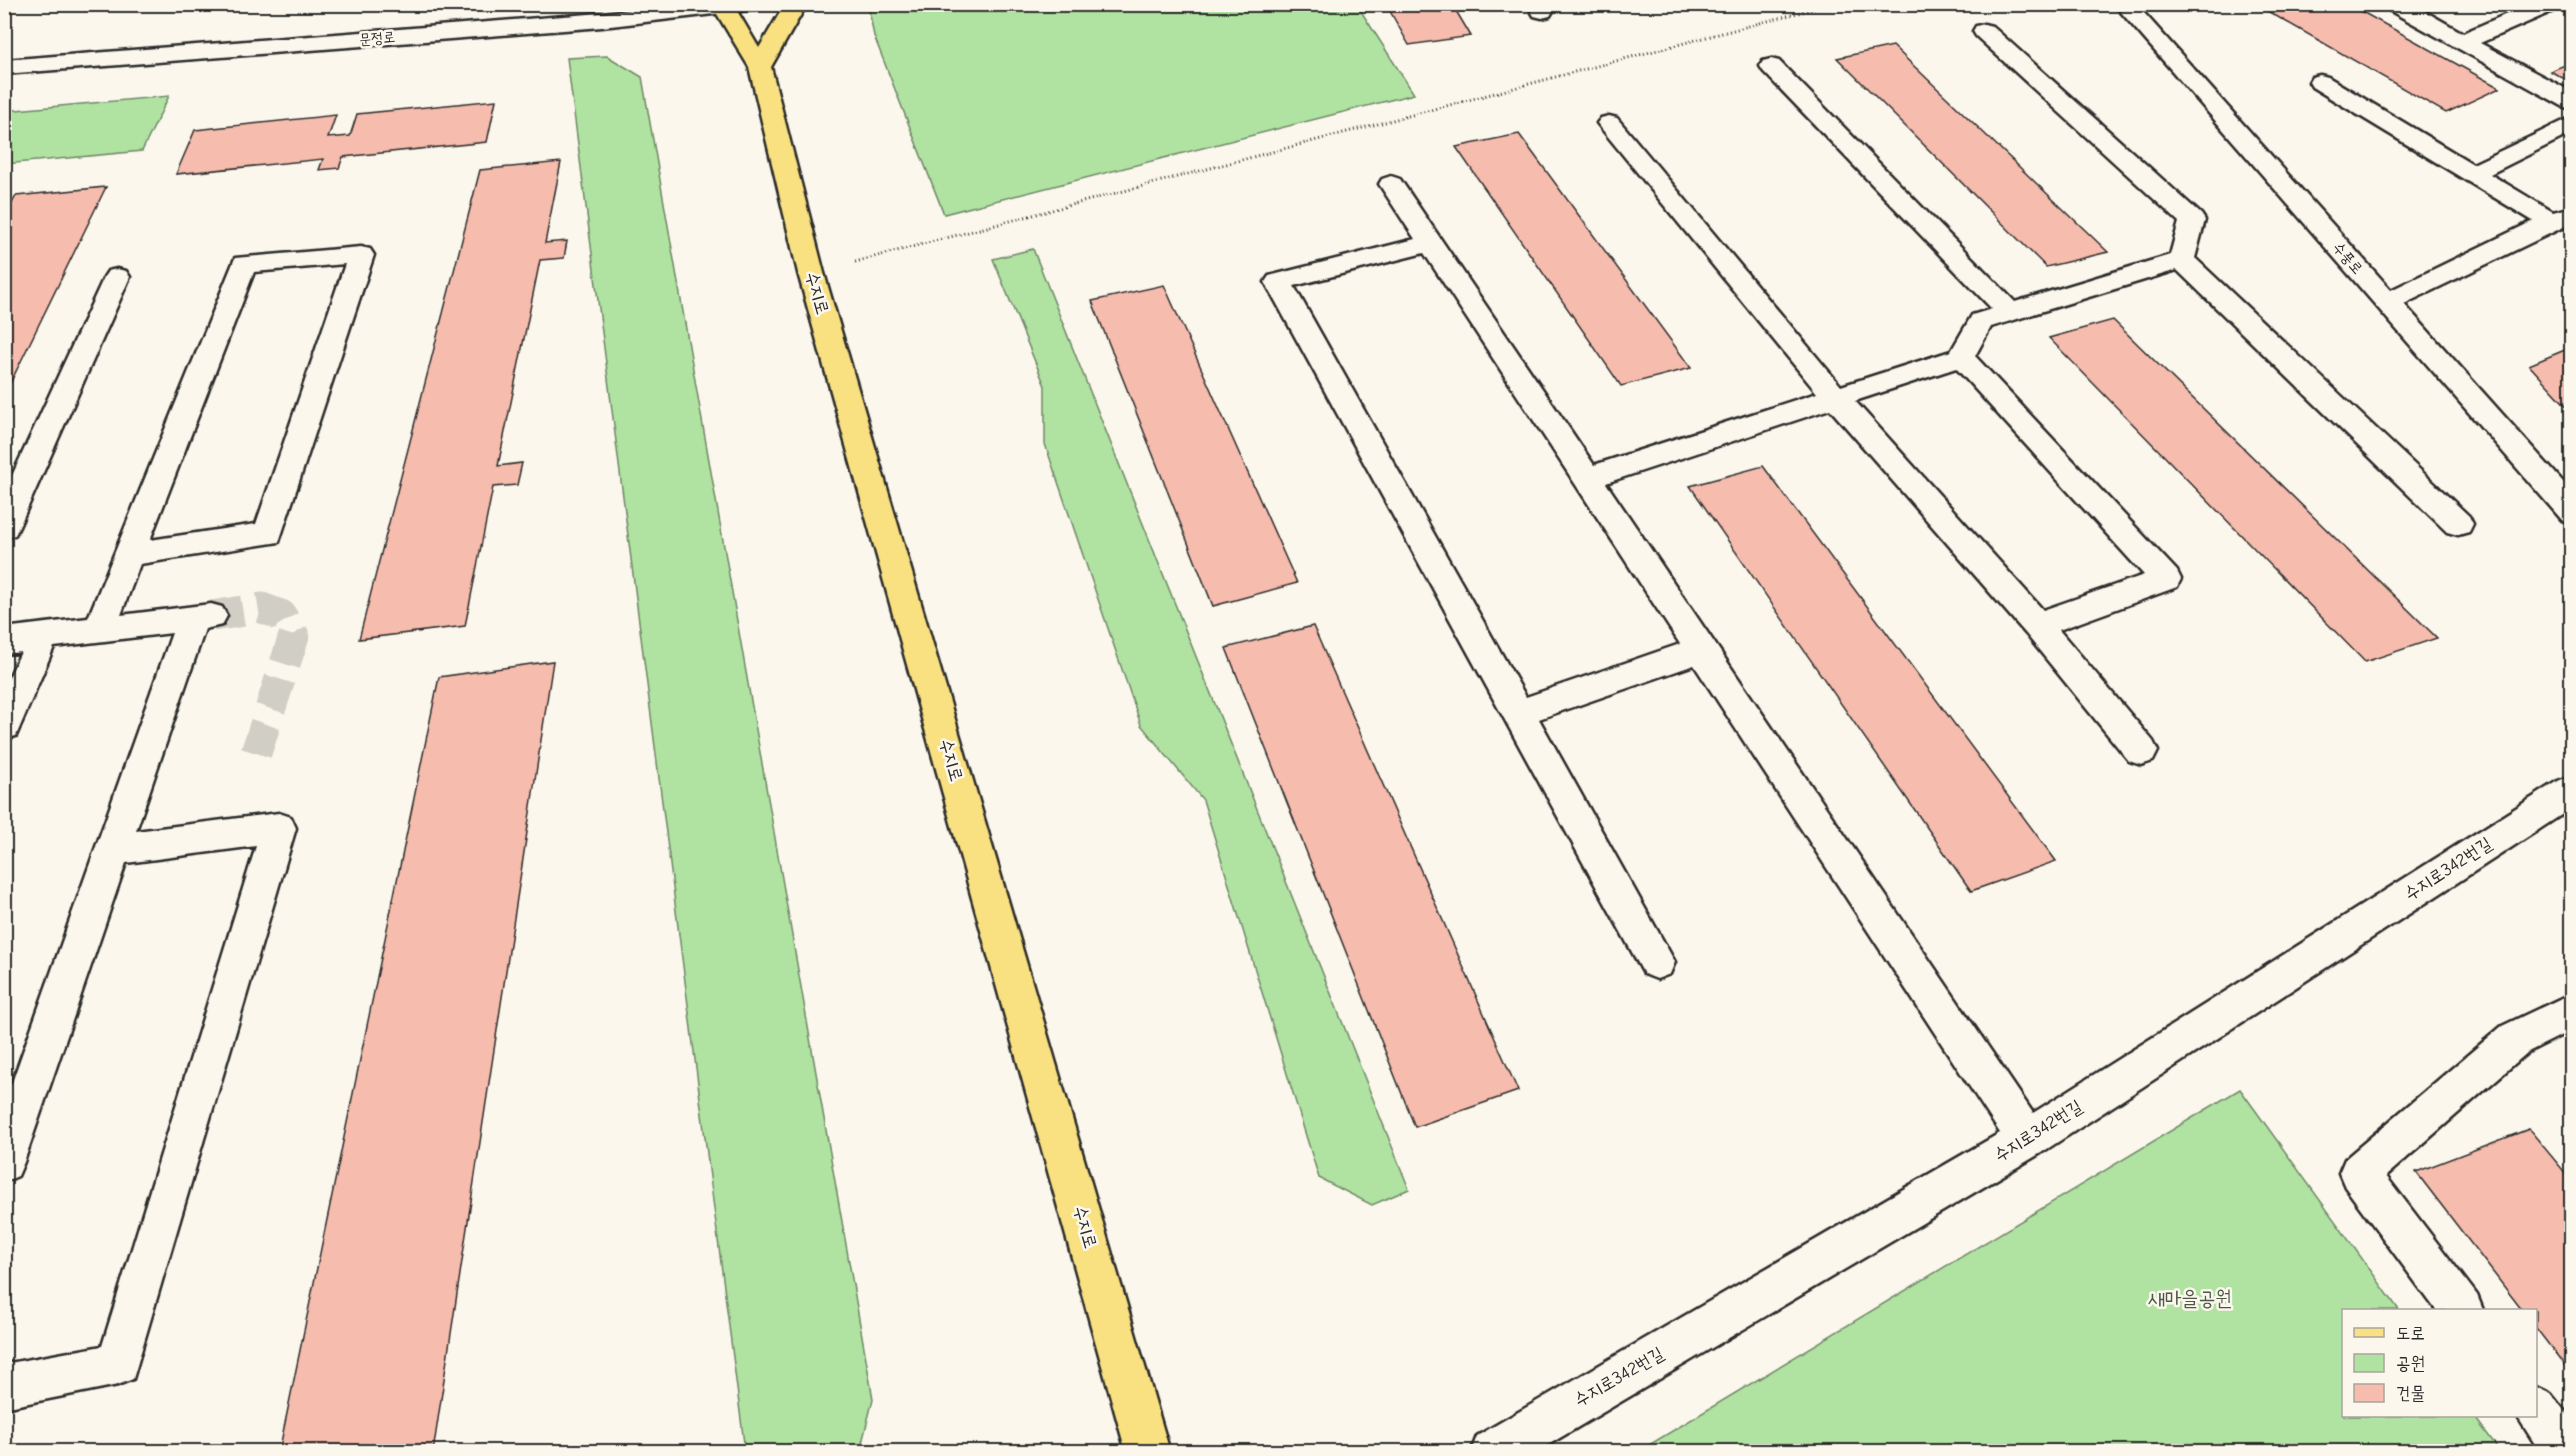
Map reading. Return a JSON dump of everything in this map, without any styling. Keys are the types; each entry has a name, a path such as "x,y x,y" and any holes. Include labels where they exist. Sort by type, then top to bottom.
{"main road":[{"path":"760,67 796,4"},
{"name":"수지로","path":"722,6 760,67 811,273 1148,1452"}],"street":[{"name":"문정로","path":"4,67 603,20 748,4"},
{"name":"수풍로","path":"2124,4 2571,512"},
{"path":"2395,4 2571,102"},
{"path":"2462,42 2538,6"},
{"path":"1984,30 2192,220 2182,260"},
{"path":"1771,66 2010,312"},
{"path":"2320,82 2472,174 2562,217"},
{"path":"1609,123 1835,397 2037,625 2141,751"},
{"path":"2472,174 2571,124"},
{"path":"1391,184 2027,1139"},
{"path":"2387,302 2562,217"},
{"path":"1430,243 1278,282 1657,962"},
{"path":"99,630 129,554 244,264 361,255 268,534 129,554"},
{"path":"1586,477 1960,357 1981,321 2182,260"},
{"path":"2182,260 2458,524"},
{"path":"4,526 117,277"},
{"path":"1960,357 2166,579 2037,625"},
{"path":"4,642 203,617 112,849 4,1162"},
{"path":"4,726 43,637"},
{"path":"1518,712 1700,650"},
{"name":"수지로342번길","path":"1492,1452 2027,1139 2571,790"},
{"path":"4,1386 118,1364 279,828 112,849"},
{"path":"2461,1309 2359,1173 2515,1039 2571,1010"},
{"path":"2537,1411 2568,1452"}],"path":[{"path":"811,273 1832,4"}],"green space":[{"path":"868,5 1357,5 1414,94 944,214 874,36"},
{"path":"607,56 642,77 873,1399 860,1451 745,1451 567,58"},
{"path":"169,96 142,151 5,164 5,111"},
{"path":"1033,249 1409,1189 1372,1205 1319,1178 1203,800 1141,725 1045,444 1045,386 993,259"},
{"name":"새마을공원","path":"2240,1089 2398,1309 2342,1309 2342,1417 2475,1417 2500,1451 1639,1451"}],"building":[{"path":"1386,4 1452,4 1471,36 1409,45"},
{"path":"2255,4 2348,4 2500,88 2446,113"},
{"path":"1893,46 2108,252 2046,267 1837,58"},
{"path":"2572,62 2572,83 2550,71"},
{"path":"496,100 487,142 343,157 339,168 319,170 323,159 176,174 195,130 336,115 328,138 350,136 357,114"},
{"path":"1519,134 1691,368 1621,386 1456,147"},
{"path":"561,162 545,243 567,241 564,258 540,260 498,466 522,463 517,485 493,487 465,626 359,639 480,170"},
{"path":"106,187 4,396 4,218 16,196"},
{"path":"1164,285 1297,583 1213,606 1092,301"},
{"path":"2113,320 2437,638 2365,662 2049,338"},
{"path":"2572,347 2572,412 2529,365"},
{"path":"1763,466 2056,861 1971,891 1690,486"},
{"path":"1313,626 1518,1091 1415,1127 1226,648"},
{"path":"553,661 433,1452 279,1452 439,677"},
{"path":"2529,1129 2572,1181 2572,1375 2537,1329 2537,1309 2521,1309 2416,1172"}],"tunnel":[{"path":"212,616 262,608 281,615 294,636 256,753"}]}
